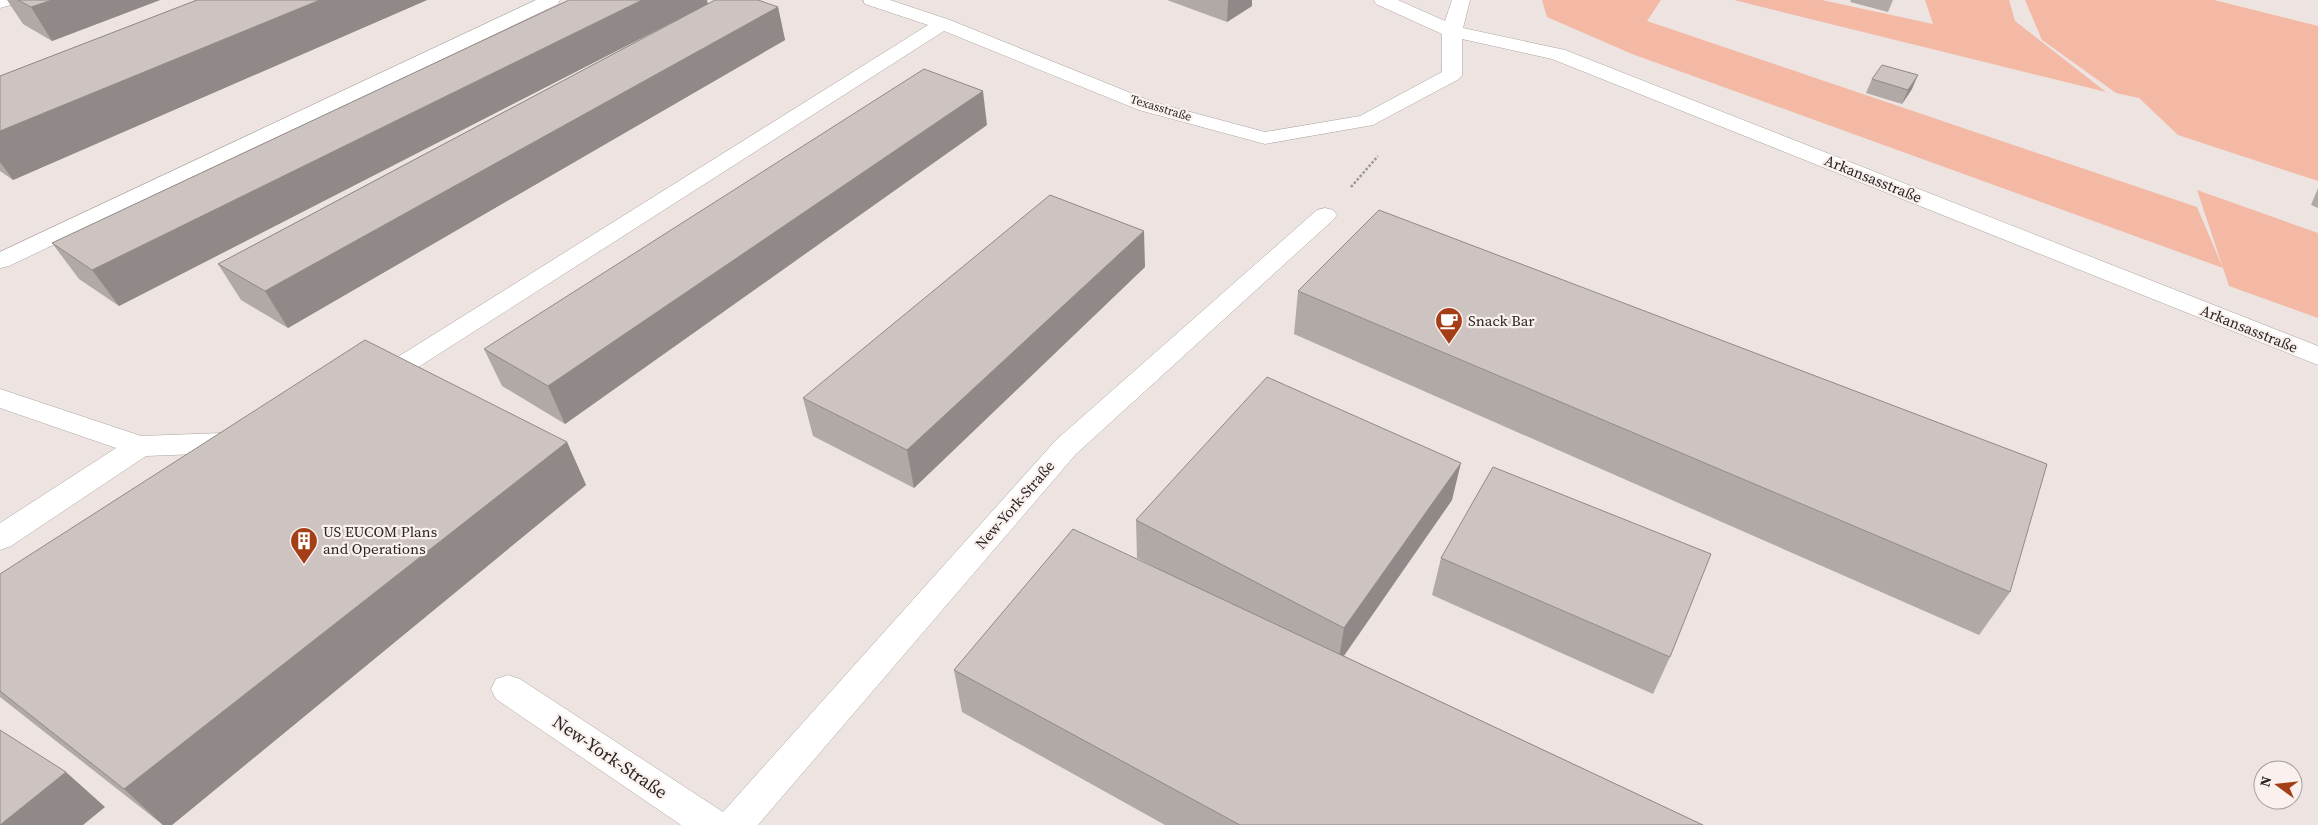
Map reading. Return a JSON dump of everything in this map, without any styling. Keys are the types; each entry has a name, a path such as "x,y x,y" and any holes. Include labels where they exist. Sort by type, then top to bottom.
{"street":[{"path":"0,2 7,0"},
{"path":"0,261 551,0"},
{"name":"Texasstraße","path":"872,0 943,24 1146,106 1265,138 1366,121 1452,74 1452,30"},
{"name":"Arkansasstraße","path":"1383,0 1452,30 1558,54 2318,356"},
{"path":"1452,30 1461,0"},
{"path":"363,391 943,24"},
{"name":"New-York-Straße","path":"735,825 1066,447 1325,215"},
{"path":"0,398 140,446 222,443 267,433"},
{"path":"0,538 140,446"},
{"name":"New-York-Straße","path":"508,689 712,825"}],"shaded area":[{"path":"1542,0 1661,0 1647,21 2197,207 2223,268 1632,54 1547,17"},
{"path":"1734,0 1822,0 1933,24 1925,0 2009,0 2015,21 2106,92"},
{"path":"2025,0 2214,0 2318,26 2318,181 2178,135 2139,98 2116,93 2042,40"},
{"path":"2197,190 2318,233 2318,318 2229,286"}],"building":[{"path":"18,0 52,0 31,7"},
{"path":"197,0 320,0 0,131 0,76"},
{"path":"569,0 642,0 92,270 52,243"},
{"path":"715,0 758,0 778,7 265,291 218,264"},
{"path":"1882,65 1918,75 1908,90 1872,79"},
{"path":"924,69 983,91 548,386 484,349"},
{"path":"1050,195 1144,231 907,450 803,398"},
{"path":"1379,210 2047,464 2010,592 1298,291"},
{"name":"US EUCOM Plans and Operations","path":"365,340 567,442 124,789 0,691 0,574"},
{"path":"1267,377 1461,463 1344,628 1136,520"},
{"path":"1493,467 1711,554 1670,657 1441,558"},
{"path":"1073,529 1703,825 1240,825 954,670"},
{"path":"0,730 66,772 0,825"}],"place":[{"name":"Snack Bar","path":"1449,345"},
{"name":"US EUCOM Plans and Operations","path":"304,565"}]}
